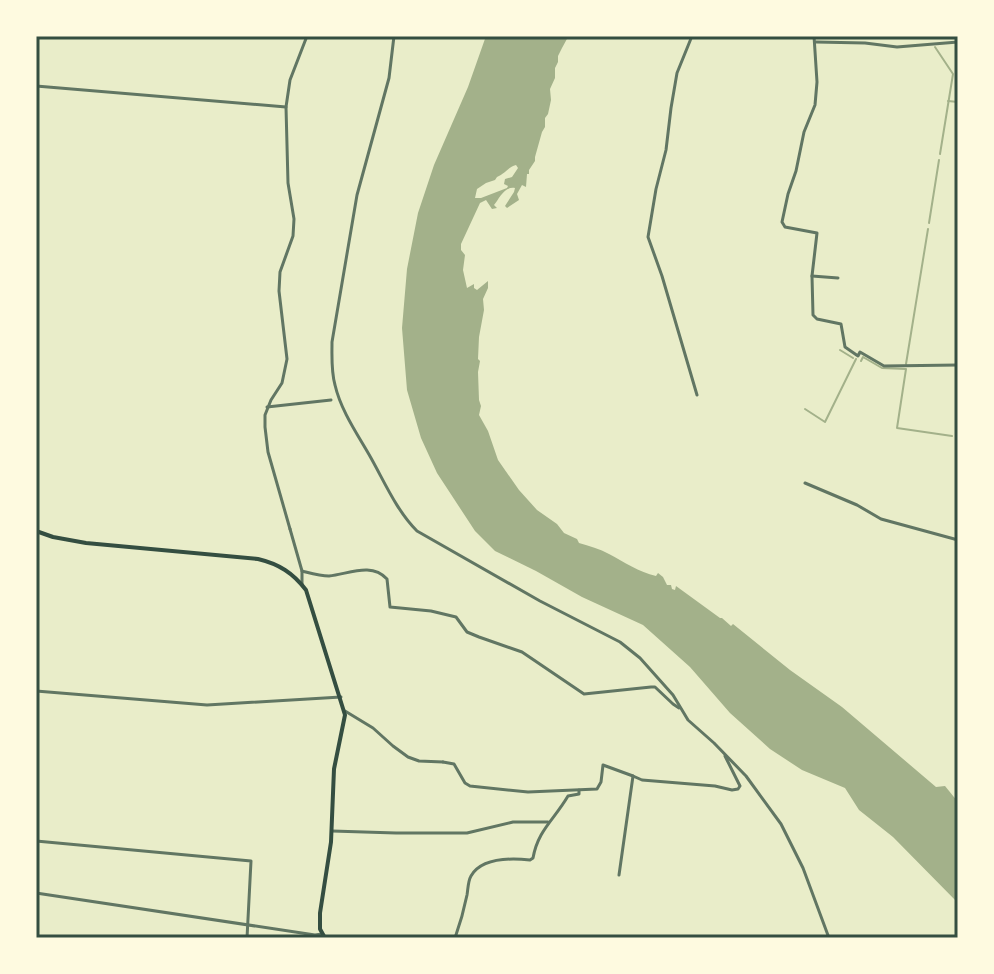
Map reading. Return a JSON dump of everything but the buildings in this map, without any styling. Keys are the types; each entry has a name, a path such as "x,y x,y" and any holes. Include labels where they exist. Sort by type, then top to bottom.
{"main road":[{"path":"36,531 86,543 258,559 280,566 302,585 310,600 345,711 334,769 332,831 319,923 324,936"}],"street":[{"path":"36,45 37,36"},
{"path":"302,585 302,571 268,452 265,427 267,407 282,383 287,359 279,291 280,272 293,236 294,219 288,183 286,107 290,80 307,36"},
{"path":"394,36 389,78 357,195 332,342 333,377 345,413 390,495 417,531 540,601 620,642 659,677 688,720 746,776 781,824 803,868 829,938"},
{"path":"692,36 677,73 666,150 648,237 697,395"},
{"path":"814,36 815,105 804,132 782,222 785,227 817,233 812,276 813,315 817,319 841,324 845,347 855,355 858,356 860,352 884,366 958,365"},
{"path":"816,42 897,47 958,42"},
{"path":"36,86 286,107"},
{"path":"812,276 838,278"},
{"path":"267,407 331,400"},
{"path":"805,483 881,519 958,540"},
{"path":"302,571 330,576 359,570 378,572 387,579 390,607 456,617 467,632 522,652 584,694 655,687 681,709"},
{"path":"36,691 207,705 341,697"},
{"path":"345,711 373,728 408,757 454,764 470,786 528,792 597,789 603,765 642,780 738,789 738,781 723,753"},
{"path":"619,875 633,776"},
{"path":"455,938 470,877 492,861 533,858 536,841 548,822 559,812 568,796 579,794 580,789"},
{"path":"332,831 467,833 513,822 548,822"},
{"path":"36,841 251,861 247,938"},
{"path":"36,893 324,936"}],"shaded area":[{"path":"486,36 568,37 558,56 545,127 535,161 527,174 526,187 522,185 517,194 519,200 507,208 505,206 515,188 502,194 494,205 497,208 492,209 486,200 480,203 461,244 465,255 463,270 467,288 474,284 477,290 488,281 479,337 479,415 498,460 537,510 564,533 579,543 606,552 644,572 656,576 658,573 672,589 675,590 676,586 731,626 733,624 842,707 936,787 945,786 958,802 958,903 893,837 859,810 845,788 802,770 770,749 730,713 690,667 643,625 495,551 475,531 437,473 421,438 407,390 402,328 407,269 418,213 434,165","holes":["513,166 518,168 512,177 505,179 507,188 475,198 477,189"]}],"waterway":[{"path":"935,47 953,74 940,154"},
{"path":"948,101 958,102"},
{"path":"929,223 939,160"},
{"path":"906,364 928,229"},
{"path":"840,350 853,358"},
{"path":"861,361 863,357 882,368 906,369 897,428 952,436"},
{"path":"805,409 825,422 856,359"}]}
